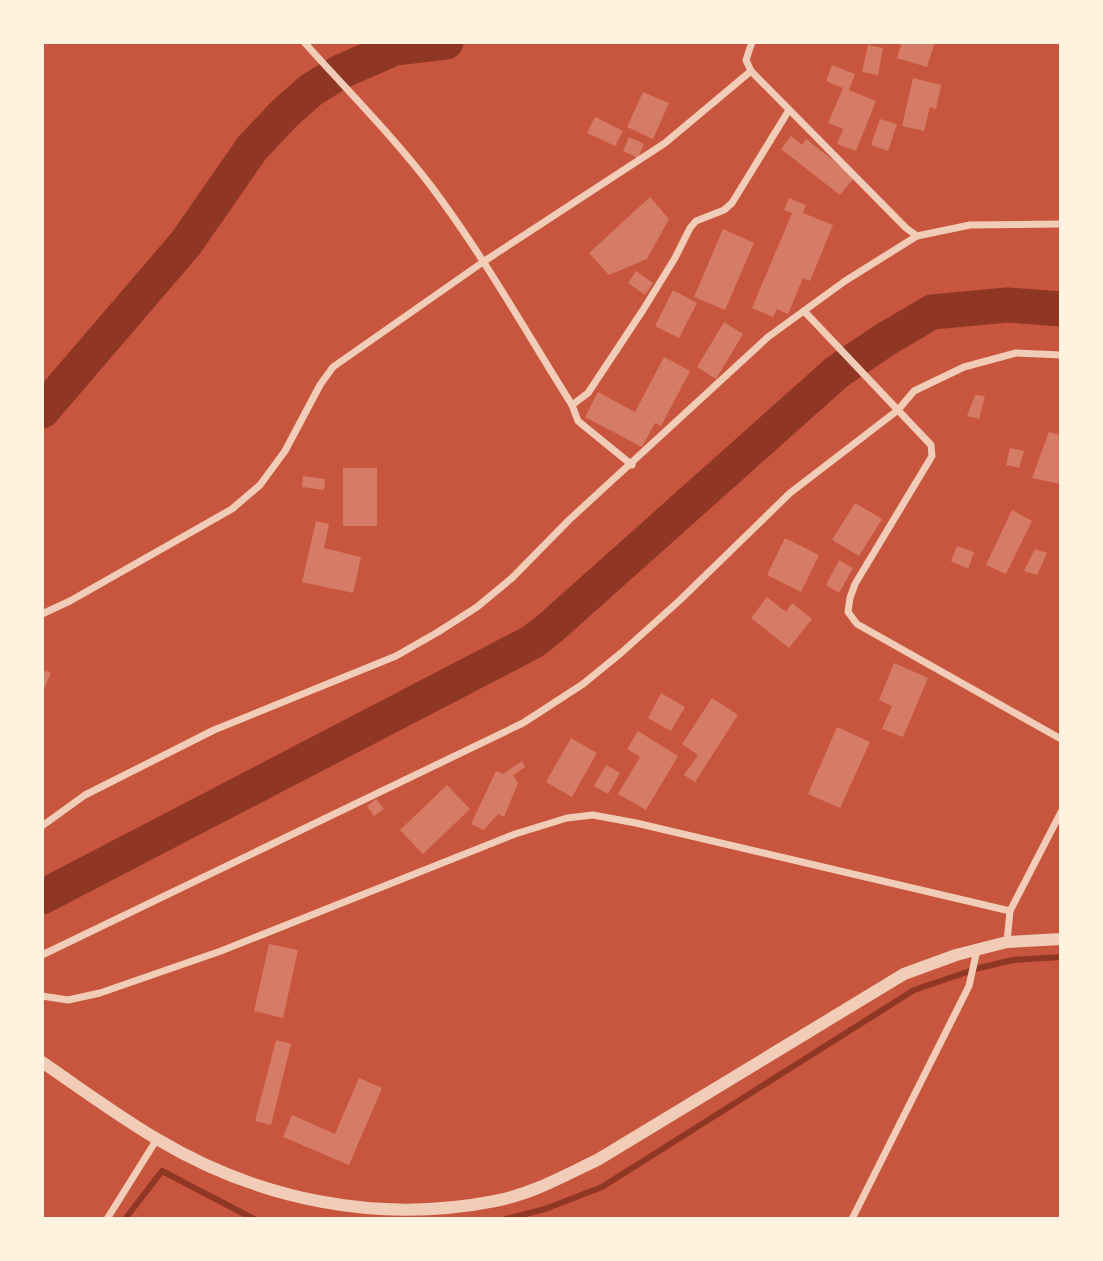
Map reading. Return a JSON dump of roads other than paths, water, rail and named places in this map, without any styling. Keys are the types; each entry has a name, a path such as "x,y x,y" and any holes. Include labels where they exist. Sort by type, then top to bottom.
{"street":[{"path":"304,42 410,159 484,262 572,405 578,421 632,465"},
{"path":"752,42 746,60 751,71 917,236"},
{"path":"42,614 70,601 232,509 260,485 333,367 484,262 665,143 751,71"},
{"path":"572,405 588,393 669,268 690,228 696,221 724,210 732,203 789,110"},
{"path":"42,827 85,796 214,730 396,656 477,607 512,578 569,520 632,465 768,337 845,281 917,236 971,225 1061,224"},
{"path":"804,311 931,445 932,456 855,584 849,612 857,624 1061,739"},
{"path":"42,955 523,723 583,684 621,653 679,601 790,493 898,410 914,391 964,368 1016,354 1061,355"},
{"path":"1007,942 1010,911 1061,812"},
{"path":"42,996 68,1000 100,993 221,951 515,834 567,818 593,815 1010,911"},
{"path":"42,1062 157,1139 216,1170 268,1190 322,1203 407,1210 497,1201 546,1185 599,1159 904,974 956,954 975,956 1007,942 1061,939"},
{"path":"852,1219 969,986 975,956"},
{"path":"107,1219 157,1139"}],"waterway":[{"path":"42,411 186,243 252,148 285,113 311,90 340,72 395,48 446,42"},
{"path":"42,897 532,642 837,372 932,312 1007,305 1061,309"},
{"path":"506,1219 545,1209 602,1187 914,990 979,968 1013,960 1061,957"},
{"path":"125,1219 162,1171 254,1219"}]}
